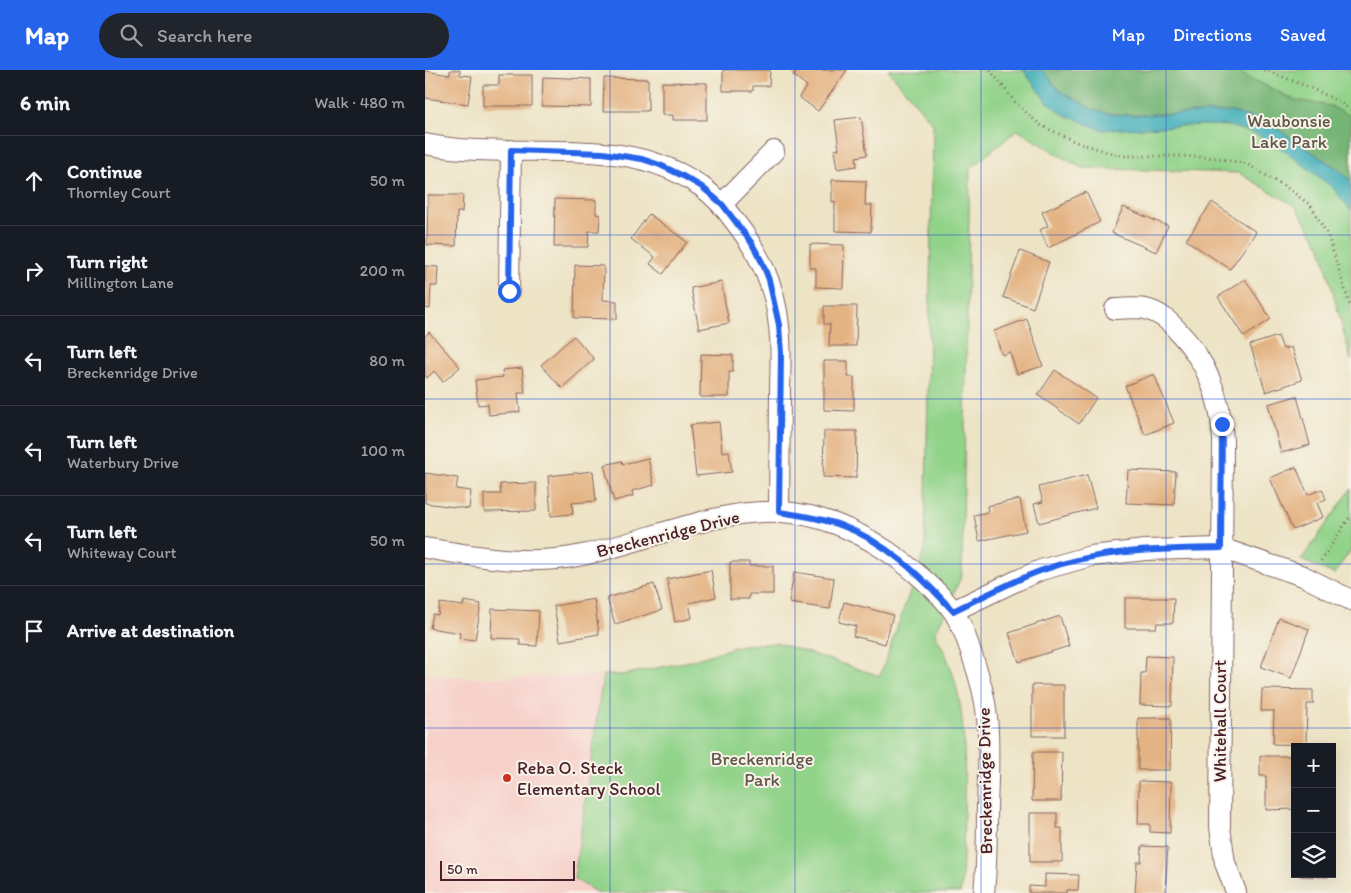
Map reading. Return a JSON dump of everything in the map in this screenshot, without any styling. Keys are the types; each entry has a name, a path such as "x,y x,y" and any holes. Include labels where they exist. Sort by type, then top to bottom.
{"street":[{"path":"425,144 456,149 603,153 642,159 683,176 702,187 722,204 751,242 762,262 769,280 779,325 781,353 779,512"},
{"path":"509,291 511,150"},
{"path":"722,204 774,151"},
{"name":"Whitehall Court","path":"1115,309 1145,308 1165,317 1190,343 1211,380 1217,399 1222,424 1219,827 1225,863 1236,892"},
{"name":"Breckenridge Drive","path":"425,548 515,561 545,560 585,555 714,520 750,514 779,512 841,525 871,540 921,577 953,611 966,638 974,662 987,716 987,860 984,893"},
{"path":"953,611 1041,570 1076,560 1145,550 1221,548 1303,576 1351,600"}],"path":[{"path":"990,70 1016,103 1040,125 1076,142 1121,156 1218,158 1247,164 1289,189 1311,206 1328,236 1351,308"},
{"path":"1264,70 1340,102 1351,110"},
{"path":"1321,561 1351,515"}],"shaded area":[{"name":"Reba O. Steck Elementary School","path":"425,674 478,678 603,675 574,879 598,893 425,893"}],"green space":[{"name":"Breckenridge Park","path":"888,70 1351,70 1351,360 1321,247 1295,206 1239,173 1081,168 1017,130 970,169 962,575 935,634 954,676 962,721 964,790 963,863 960,893 598,893 574,879 603,675 623,675 690,661 742,645 778,643 880,676 925,549 933,124"},
{"name":"Waubonsie Lake Park","path":"1043,70 1234,70 1295,100 1331,106 1351,116 1351,181 1338,169 1267,122 1232,112 1111,114 1091,109 1059,90"},
{"path":"1351,489 1351,550 1334,574 1301,560"}],"water":[{"path":"1023,70 1043,70 1059,90 1092,109 1111,114 1232,112 1267,122 1338,169 1351,181 1351,211 1333,188 1285,151 1256,134 1229,126 1204,125 1102,130 1063,114 1046,101"}],"building":[{"path":"450,70 460,70 460,75 472,76 468,104 425,98 425,71 450,75"},
{"path":"723,70 770,70 769,86 753,86 753,91 723,91"},
{"path":"797,70 847,70 818,111 799,97 807,86 793,75"},
{"path":"499,75 532,75 532,106 483,106 483,85 499,85"},
{"path":"543,77 591,79 591,107 542,106"},
{"path":"604,78 648,79 648,111 603,111"},
{"path":"662,82 707,83 707,120 673,120 673,115 662,115"},
{"path":"861,117 867,155 856,157 857,166 837,169 834,150 839,149 835,120"},
{"path":"832,180 866,181 865,205 872,205 871,232 835,231 835,201 832,202"},
{"path":"1086,192 1100,222 1048,248 1040,230 1048,226 1042,212"},
{"path":"428,195 463,195 462,212 457,212 456,246 427,245"},
{"path":"555,199 596,200 596,214 600,215 599,231 589,231 588,247 554,247"},
{"path":"1212,202 1256,232 1230,269 1186,240"},
{"path":"1123,207 1168,226 1156,252 1112,233"},
{"path":"649,214 687,242 663,274 650,264 655,257 631,239"},
{"path":"810,244 844,245 843,288 816,287 816,268 810,268"},
{"path":"1020,251 1049,262 1033,308 1003,297"},
{"path":"575,265 604,266 603,300 617,301 617,319 574,318"},
{"path":"425,266 438,267 437,286 431,286 430,309 425,308"},
{"path":"1245,279 1271,319 1244,337 1218,297"},
{"path":"721,282 729,323 699,329 691,288"},
{"path":"824,306 857,306 856,346 829,346 830,324 824,324"},
{"path":"1027,319 1043,366 1017,374 1010,352 1002,355 994,331"},
{"path":"429,332 460,367 443,382 434,371 427,378 425,376 425,336"},
{"path":"574,336 594,359 562,388 541,365"},
{"path":"1278,336 1283,349 1291,347 1302,380 1266,392 1250,345"},
{"path":"701,354 733,355 733,372 729,372 729,397 700,397"},
{"path":"824,361 848,361 848,377 854,377 854,411 824,410"},
{"path":"522,368 525,393 518,393 520,412 489,415 488,404 478,405 475,380 503,377 502,370"},
{"path":"1055,370 1096,398 1079,424 1038,395"},
{"path":"1154,374 1174,423 1145,435 1125,386"},
{"path":"1297,396 1310,445 1281,453 1268,404"},
{"path":"719,422 722,452 729,451 732,472 696,476 690,425"},
{"path":"824,431 857,431 856,478 823,477"},
{"path":"648,458 654,485 632,491 633,496 614,501 604,465 622,461 623,464"},
{"path":"1296,467 1308,495 1322,489 1326,499 1317,503 1323,517 1293,530 1270,478"},
{"path":"1128,470 1176,472 1174,505 1126,503"},
{"path":"593,471 596,501 572,503 573,514 551,516 548,476"},
{"path":"425,473 458,478 456,489 471,491 469,509 425,503"},
{"path":"1087,475 1096,508 1039,523 1034,504 1043,502 1039,487"},
{"path":"536,483 536,511 484,512 484,494 501,494 500,484"},
{"path":"1020,499 1026,531 979,541 974,515 988,512 987,506"},
{"path":"730,562 749,562 749,566 773,566 773,594 749,594 749,599 730,599"},
{"path":"711,570 716,597 689,603 692,618 675,622 667,579"},
{"path":"794,572 834,578 830,609 789,603"},
{"path":"654,584 662,610 615,624 607,598"},
{"path":"1125,598 1174,598 1173,623 1157,623 1156,628 1125,628"},
{"path":"594,599 599,634 560,641 554,606"},
{"path":"464,601 481,604 475,640 459,638 460,633 430,628 433,614 438,615 440,603 463,606"},
{"path":"844,602 893,615 885,644 853,636 856,626 839,622"},
{"path":"492,609 539,611 537,646 520,645 520,639 491,638"},
{"path":"1060,616 1069,646 1019,662 1009,633"},
{"path":"1279,618 1309,629 1291,678 1261,667"},
{"path":"1146,656 1173,657 1172,706 1140,705 1141,673 1145,673"},
{"path":"1032,685 1064,685 1064,736 1032,736"},
{"path":"1262,689 1313,690 1313,704 1307,704 1306,743 1273,744 1274,711 1261,711"},
{"path":"1138,718 1171,718 1170,770 1138,770"},
{"path":"1033,752 1062,752 1061,801 1032,801"},
{"path":"1260,756 1291,756 1291,809 1266,810 1266,776 1260,776"},
{"path":"1139,781 1171,782 1170,833 1150,832 1150,824 1138,824"},
{"path":"1030,813 1057,813 1057,828 1062,828 1062,862 1030,862"},
{"path":"1142,846 1168,847 1165,893 1135,893 1137,862 1141,862"},
{"path":"1045,874 1079,875 1078,890 1067,890 1067,893 1029,893 1029,886 1045,887"}],"place":[{"name":"Reba O. Steck Elementary School","path":"507,778"}],"route":[{"path":"509,291 511,150 603,153 642,159 660,165 702,187 722,204 751,242 762,262 775,302 781,353 779,512 841,525 871,540 899,559 927,583 953,611 1041,570 1091,556 1145,550 1221,548 1222,424"}]}
